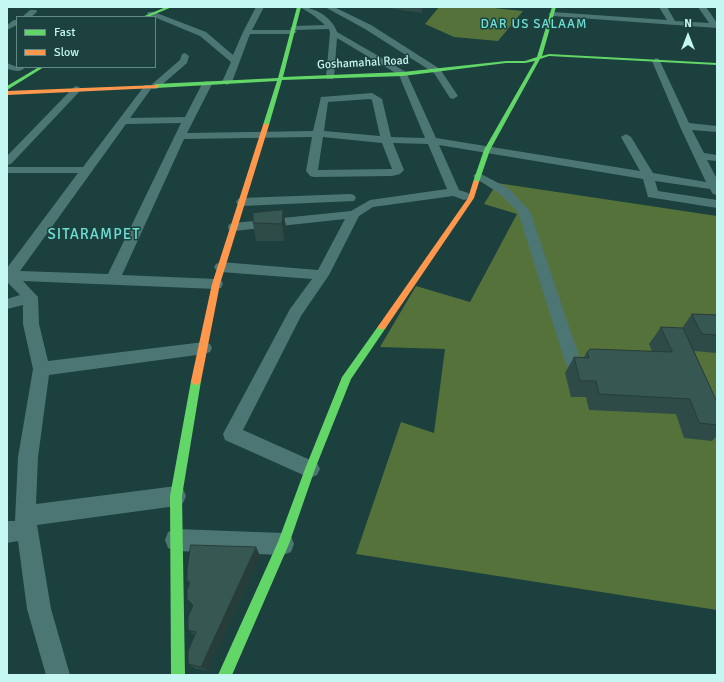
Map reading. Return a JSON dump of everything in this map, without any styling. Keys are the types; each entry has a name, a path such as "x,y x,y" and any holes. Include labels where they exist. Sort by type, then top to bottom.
{"street":[{"path":"147,15 169,7"},
{"path":"227,82 247,32 260,7"},
{"path":"178,675 176,496 186,432 216,284 280,79 299,7"},
{"path":"304,7 316,13 333,30 403,74 454,192"},
{"path":"329,7 368,27 441,71 510,66 515,64"},
{"path":"663,7 673,23"},
{"path":"702,7 716,26"},
{"path":"225,675 283,544 310,469 347,378 471,198 488,150 539,57 553,11 648,18 673,23 716,26"},
{"path":"27,16 33,12"},
{"path":"156,18 203,34 236,62"},
{"path":"7,28 16,23"},
{"path":"247,32 333,30"},
{"path":"330,77 333,30"},
{"name":"Goshamahal Road","path":"7,93 403,74 441,71 449,68 506,62 515,64 549,55 656,62 716,64"},
{"path":"8,275 122,121 151,87 184,61 185,56"},
{"path":"656,62 685,126 716,188"},
{"path":"7,66 20,68"},
{"path":"7,88 40,68"},
{"path":"487,68 518,70 529,75"},
{"path":"441,71 453,96"},
{"path":"114,279 180,136 208,84"},
{"path":"7,162 77,89"},
{"path":"372,96 377,99 386,140 398,170 396,172 319,175 314,174 312,171 324,99 372,96"},
{"path":"122,121 188,120"},
{"path":"685,126 717,129"},
{"path":"180,136 318,134 386,140 432,141 716,188"},
{"path":"626,137 649,177 652,194 717,204"},
{"path":"700,156 717,158"},
{"path":"7,170 86,170"},
{"path":"350,174 350,198"},
{"path":"479,176 511,196 524,211 574,362"},
{"path":"234,227 354,214 370,204 454,192 471,198"},
{"path":"242,202 350,198 370,204"},
{"path":"310,469 232,434 295,313 322,275 354,214"},
{"path":"221,267 322,275"},
{"path":"8,275 216,284"},
{"path":"8,275 31,297 31,324 41,370 28,457 20,526 39,609 58,675"},
{"path":"7,304 31,297"},
{"path":"41,370 204,348"},
{"path":"20,526 176,496"},
{"path":"176,540 283,544"}],"green space":[{"path":"439,7 484,7 523,11 498,41 454,37 425,24"},
{"path":"497,183 717,216 717,610 356,554 401,422 434,433 445,349 380,347 416,286 470,302 517,214 484,204"}],"building":[{"path":"283,210 282,224 253,223 253,213"},
{"path":"692,314 717,315 717,335 702,334"},
{"path":"661,327 683,328 717,402 717,425 699,423 690,399 599,394 596,381 580,381 574,357 589,358 587,352 590,349 672,352"},
{"path":"191,545 256,547 201,667 188,664 188,651 196,632 188,630 188,617 193,605 187,599 187,591 190,582 187,581 187,570"}],"traffic: fast":[{"path":"147,16 170,7"},
{"path":"266,125 299,7"},
{"path":"476,182 487,150 539,57 554,7"},
{"path":"156,86 403,74 506,62 525,62 549,55 717,64"},
{"path":"7,88 40,68"},
{"path":"225,675 283,544 310,469 347,377 382,327"},
{"path":"178,675 176,496 196,381"}],"traffic: slow":[{"path":"7,93 156,86"},
{"path":"196,381 216,284 266,125"},
{"path":"382,327 471,198 476,182"}],"district":[{"name":"DAR US SALAAM","path":"534,25"},
{"name":"SITARAMPET","path":"94,235"}]}
